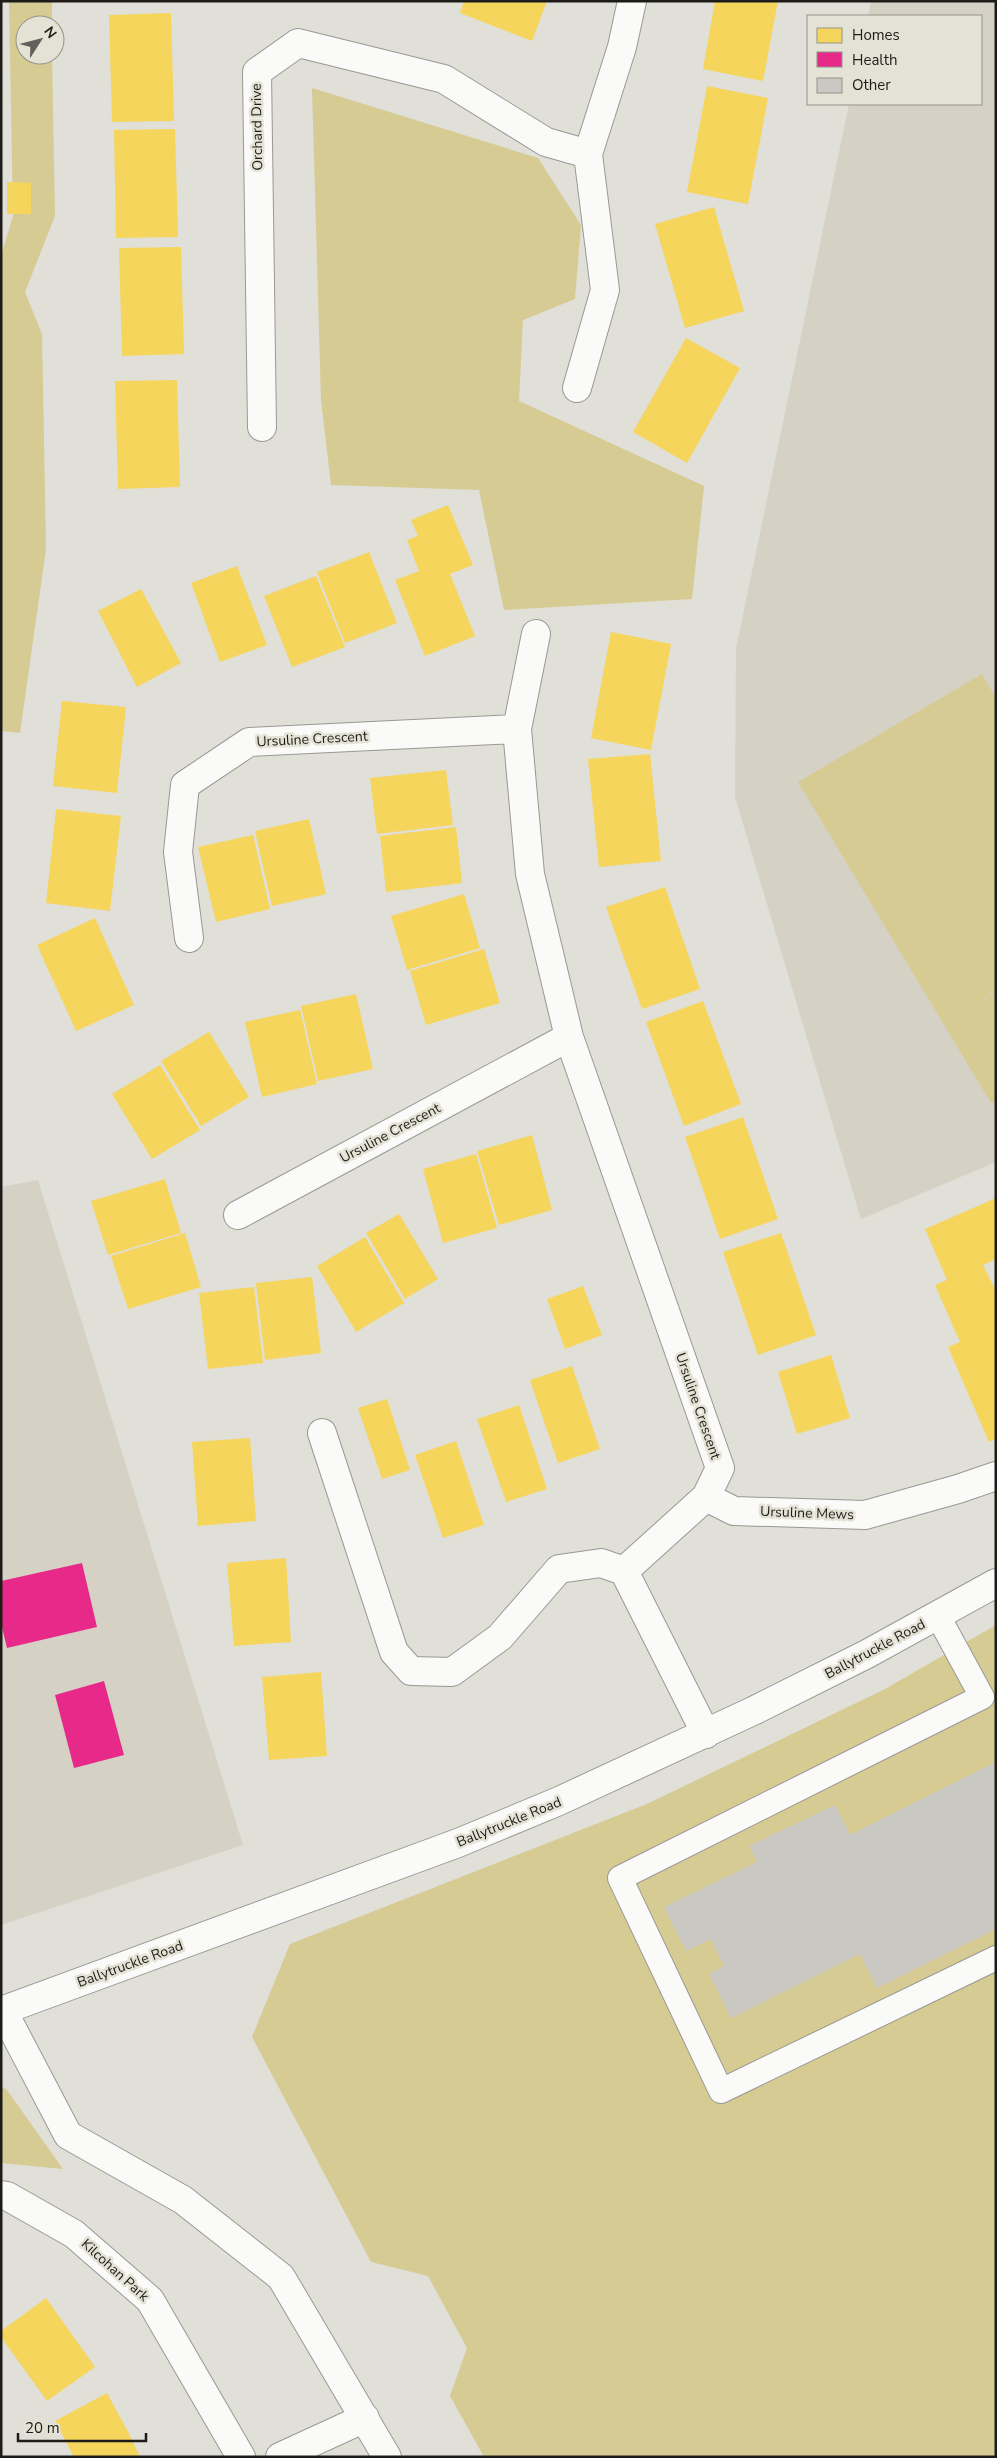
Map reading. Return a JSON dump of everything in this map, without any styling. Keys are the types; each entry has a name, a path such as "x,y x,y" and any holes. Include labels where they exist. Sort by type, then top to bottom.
{"street":[{"path":"577,388 605,290 588,154 622,47 632,1"},
{"name":"Orchard Drive","path":"262,427 256,72 298,43 444,79 546,142 588,154"},
{"name":"Ursuline Crescent","path":"536,634 517,729 530,874 568,1037 720,1468 706,1497 624,1571"},
{"name":"Ursuline Crescent","path":"189,938 178,852 185,785 249,742 517,729"},
{"name":"Ursuline Crescent","path":"238,1215 568,1037"},
{"path":"322,1433 394,1652 411,1671 452,1672 500,1637 559,1569 601,1563 624,1571 706,1734"},
{"name":"Ursuline Mews","path":"706,1497 734,1511 865,1515 958,1489 996,1476"},
{"name":"Ballytruckle Road","path":"2,2011 458,1843 568,1797 706,1734 938,1616 996,1583"},
{"path":"2,2011 68,2134 183,2200 280,2277 387,2457"},
{"name":"Kilcohan Park","path":"1,2195 7,2196 74,2234 150,2300 242,2457"},
{"path":"280,2457 365,2418"}],"lane":[{"path":"938,1616 982,1697 620,1878 721,2091 996,1958"}],"shaded area":[{"path":"9,1 52,1 52,15 15,15 15,65 52,65 55,216 25,292 42,334 46,549 20,733 1,731 1,256 13,216"},
{"path":"871,1 996,1 996,1162 861,1219 735,797 736,649 849,105 982,105 982,15 868,15"},
{"path":"312,88 538,158 581,225 575,299 523,320 519,401 704,486 692,599 504,610 479,490 331,485 321,400"},
{"path":"982,674 996,698 996,991 950,1018 996,992 996,1101 991,1103 798,782"},
{"path":"38,1180 243,1845 1,1925 1,1187"},
{"path":"996,1625 996,2457 484,2457 450,2396 467,2348 428,2276 371,2262 252,2037 290,1944 647,1804 885,1689"},
{"path":"1,2086 7,2090 63,2169 1,2163"}],"building: Homes":[{"path":"464,1 547,1 532,41 460,13"},
{"path":"715,1 778,1 763,81 703,69"},
{"path":"171,13 174,121 112,122 109,15"},
{"path":"707,86 768,98 748,204 687,192"},
{"path":"175,129 178,237 116,238 114,130"},
{"path":"7,182 31,183 31,214 7,214"},
{"path":"714,207 744,311 685,328 655,224"},
{"path":"181,247 184,354 122,356 119,248"},
{"path":"686,338 740,368 687,463 633,432"},
{"path":"177,380 180,487 118,489 115,381"},
{"path":"448,505 473,565 450,574 475,636 425,656 395,580 419,571 407,540 418,536 411,520"},
{"path":"369,552 397,623 345,643 317,572"},
{"path":"237,566 267,645 220,662 191,583"},
{"path":"316,576 345,647 292,667 264,596"},
{"path":"141,589 181,663 137,687 98,611"},
{"path":"611,632 671,644 651,750 591,738"},
{"path":"62,701 126,707 117,793 53,786"},
{"path":"650,754 661,861 599,867 588,759"},
{"path":"446,770 453,825 377,834 370,778"},
{"path":"56,809 121,816 110,911 46,903"},
{"path":"309,819 326,894 272,906 255,831"},
{"path":"456,827 462,883 386,892 380,836"},
{"path":"253,835 270,909 216,922 198,847"},
{"path":"665,887 700,989 642,1009 606,907"},
{"path":"464,894 480,948 407,970 391,916"},
{"path":"95,918 134,1005 76,1031 37,945"},
{"path":"484,949 500,1003 426,1025 410,971"},
{"path":"356,994 373,1069 318,1081 301,1006"},
{"path":"703,1001 741,1104 684,1126 646,1022"},
{"path":"300,1010 317,1084 262,1097 245,1022"},
{"path":"209,1032 249,1097 201,1126 161,1061"},
{"path":"160,1065 200,1130 152,1159 112,1094"},
{"path":"743,1117 778,1219 720,1239 685,1137"},
{"path":"532,1135 552,1210 499,1225 477,1151"},
{"path":"476,1154 497,1228 443,1243 423,1169"},
{"path":"165,1179 181,1233 108,1255 91,1201"},
{"path":"996,1198 996,1259 983,1265 996,1291 996,1439 989,1442 948,1347 960,1342 935,1285 947,1280 925,1229"},
{"path":"399,1214 438,1279 405,1299 366,1233"},
{"path":"185,1233 201,1287 128,1309 111,1256"},
{"path":"781,1233 816,1335 758,1355 723,1252"},
{"path":"365,1237 404,1303 356,1332 317,1266"},
{"path":"312,1277 321,1353 265,1360 256,1283"},
{"path":"583,1286 602,1335 565,1349 547,1299"},
{"path":"254,1287 263,1363 208,1369 199,1293"},
{"path":"831,1355 850,1418 797,1434 778,1372"},
{"path":"572,1366 600,1449 558,1463 530,1380"},
{"path":"387,1399 410,1470 382,1479 358,1408"},
{"path":"519,1405 547,1489 506,1502 477,1419"},
{"path":"250,1438 256,1521 198,1526 192,1442"},
{"path":"456,1441 484,1525 443,1538 415,1455"},
{"path":"286,1558 291,1642 234,1646 227,1563"},
{"path":"321,1672 327,1756 269,1760 262,1677"},
{"path":"46,2298 95,2367 47,2401 1,2337 1,2331"},
{"path":"107,2393 140,2457 74,2457 55,2421"}],"building: Health":[{"path":"82,1563 97,1627 7,1648 1,1623 1,1581"},
{"path":"104,1681 124,1755 74,1768 55,1695"}],"building: Other":[{"path":"996,1762 996,1929 877,1988 860,1954 731,2018 709,1974 724,1966 711,1939 686,1951 664,1907 757,1862 749,1846 835,1805 850,1835"}]}
